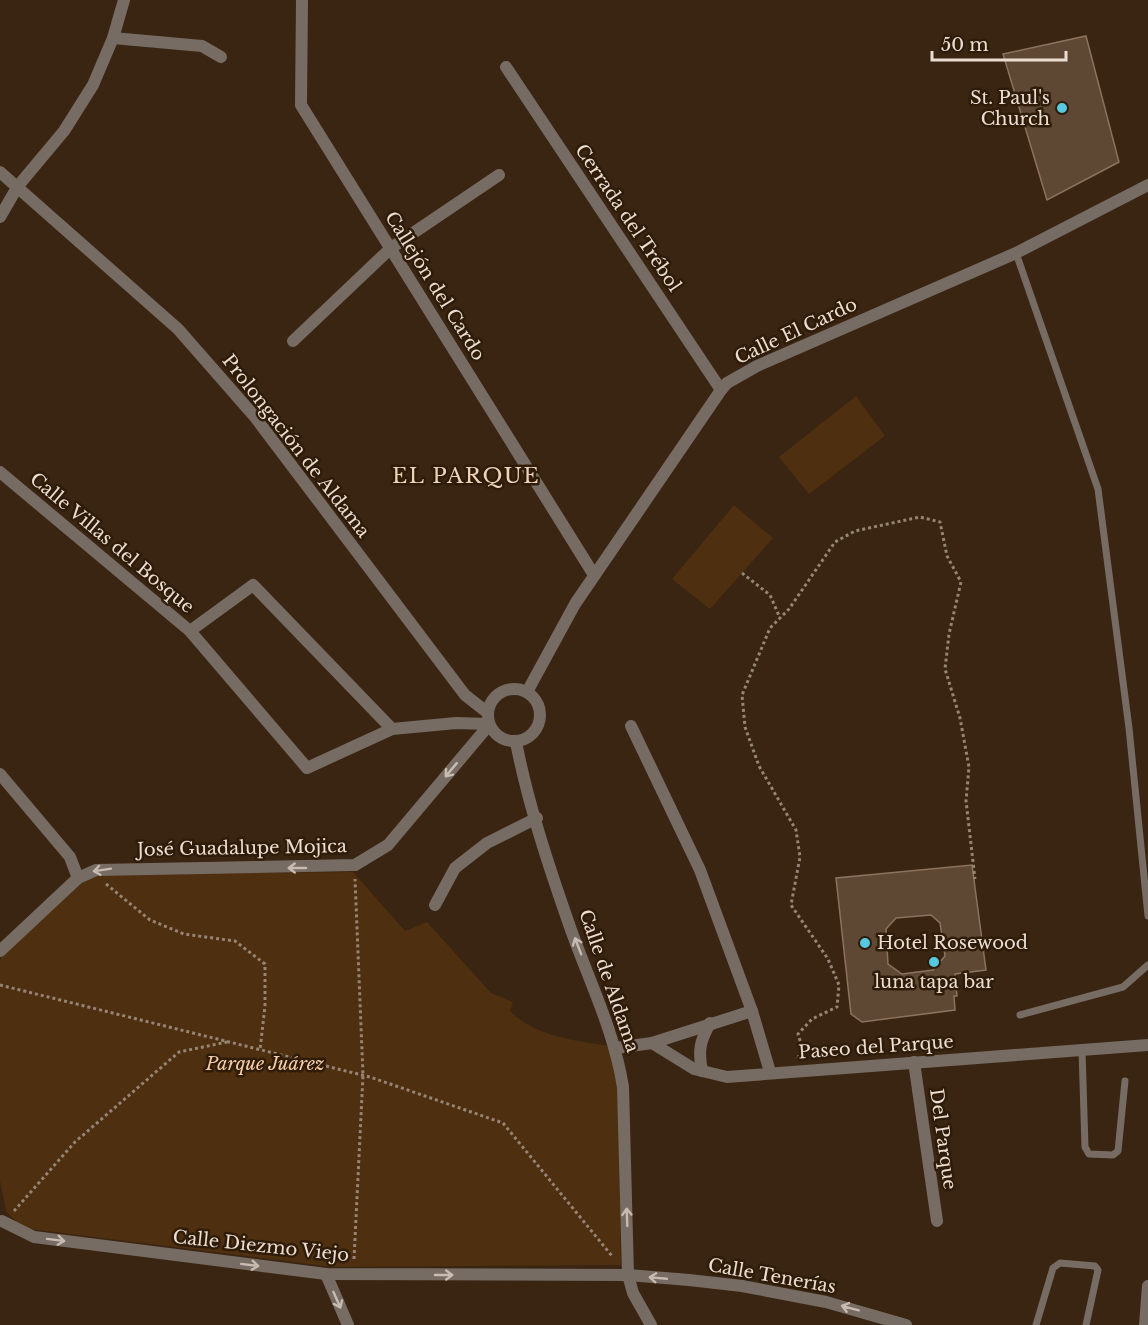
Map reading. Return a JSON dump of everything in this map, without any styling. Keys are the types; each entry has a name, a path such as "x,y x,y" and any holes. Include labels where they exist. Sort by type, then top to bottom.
{"street":[{"path":"0,216 18,186 64,131 93,85 113,38 124,0"},
{"name":"Callejón del Cardo","path":"303,0 301,105 594,575"},
{"path":"113,38 202,46 222,57"},
{"name":"Cerrada del Trébol","path":"506,67 721,390"},
{"name":"Prolongación de Aldama","path":"0,172 178,329 223,379 255,417 465,695 489,721"},
{"path":"293,341 390,248 499,175"},
{"name":"Calle El Cardo","path":"527,692 575,604 721,390 757,366 1016,253 1148,186"},
{"name":"Calle Villas del Bosque","path":"0,472 190,631 253,585 392,729"},
{"path":"190,631 307,768 392,729 489,721"},
{"path":"512,689 527,692 539,707 539,723 531,736 516,742 496,735 489,721 490,703 499,693 512,689"},
{"name":"José Guadalupe Mojica","path":"0,951 78,878 96,870 119,868 332,868 355,865 388,845 489,721"},
{"path":"631,726 700,870 752,1011 770,1072"},
{"name":"Calle de Aldama","path":"516,742 570,926 615,1048 623,1087 628,1275 633,1293 651,1325"},
{"path":"0,774 70,857 78,878"},
{"path":"435,905 455,868 487,843 537,818"},
{"path":"615,1048 652,1043 752,1011"},
{"path":"702,1071 699,1054 700,1041 710,1023"},
{"name":"Paseo del Parque","path":"652,1043 694,1069 727,1077 1148,1045"},
{"name":"Del Parque","path":"914,1062 937,1221"},
{"name":"Calle Diezmo Viejo","path":"1,1218 18,1231 34,1237 326,1274 628,1275"},
{"path":"326,1274 348,1325"},
{"name":"Calle Tenerías","path":"628,1275 742,1286 826,1302 906,1325"},
{"path":"1144,1325 1148,1286"}],"lane":[{"path":"1016,253 1098,489 1130,728 1148,916"},
{"path":"1020,1015 1123,987 1148,964"},
{"path":"1082,1050 1085,1148 1089,1154 1113,1155 1118,1151 1125,1081"},
{"path":"1036,1325 1053,1268 1060,1263 1095,1266 1098,1270 1086,1325"}],"path":[{"path":"794,1071 802,1047 798,1034 812,1019 837,1007 839,985 828,959 791,905 800,857 795,830 759,766 745,727 742,695 771,628 835,542 855,531 920,517 940,522 947,555 961,582 949,634 945,669 960,718 969,767 966,801 975,879"},
{"path":"742,573 770,595 780,618"},
{"path":"353,1275 363,1075 355,865"},
{"path":"102,881 150,920 184,934 235,941 265,964 265,1006 260,1050"},
{"path":"0,985 363,1075 503,1123 628,1275"},
{"path":"1,1218 23,1204 75,1142 179,1052 229,1042"}],"green space":[{"path":"856,396 885,436 809,494 779,457"},
{"path":"734,505 773,538 710,609 672,579"},
{"name":"Parque Juárez","path":"353,872 405,931 427,922 491,993 513,1002 510,1011 520,1020 556,1036 609,1046 618,1088 621,1265 333,1267 22,1228 6,1211 0,1181 0,960 7,950 79,882 94,874"}],"building":[{"name":"St. Paul's Church","path":"1086,36 1119,162 1047,200 1003,54"},
{"name":"Hotel Rosewood","path":"972,865 986,970 955,974 957,996 954,996 955,1010 862,1022 851,1014 836,878","holes":["931,915 940,923 945,956 933,970 902,974 888,964 886,929 896,918"]}],"place":[{"name":"St. Paul's Church","path":"1062,108"},
{"name":"Hotel Rosewood","path":"865,943"},
{"name":"luna tapa bar","path":"934,962"}],"district":[{"name":"EL PARQUE","path":"466,476"}]}
